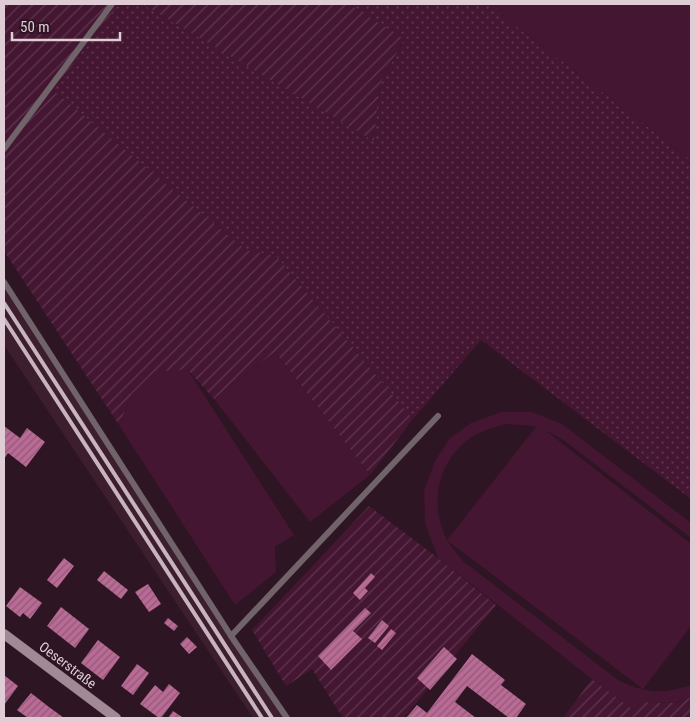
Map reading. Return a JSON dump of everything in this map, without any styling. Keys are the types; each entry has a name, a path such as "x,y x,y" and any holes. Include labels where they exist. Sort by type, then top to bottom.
{"street":[{"name":"Oeserstraße","path":"4,634 116,718"}],"lane":[{"path":"4,149 112,4"},
{"path":"4,282 231,636 287,718"},
{"path":"231,636 438,416"}],"shaded area":[{"path":"4,4 119,4 53,90 246,250 276,256 413,419 370,475 275,352 214,399 188,370 133,393 119,425 4,251"},
{"path":"119,4 142,4 374,141 379,86 404,40 349,4 494,4 507,19 691,160 691,499 481,340 413,419 276,256 246,250 53,90"},
{"path":"142,4 349,4 404,39 379,86 374,141"},
{"path":"494,4 691,4 691,160 507,19"},
{"path":"4,288 284,718 253,718 4,345"},
{"path":"275,352 370,475 310,522 214,399"},
{"path":"188,370 294,535 275,547 276,572 235,605 119,425 133,393 155,371"},
{"path":"501,412 532,412 562,424 691,523 691,538 562,439 545,430 691,544 691,626 643,689 667,691 691,685 691,697 676,703 641,702 634,710 438,558 425,523 424,491 435,461 450,438 471,423","holes":["505,424 536,427 447,540 441,527 438,513 439,485 443,472 458,449 469,439","447,541 643,689 618,680 463,561"]},
{"path":"369,506 496,605 404,718 343,718 312,669 286,686 252,630"},
{"path":"592,679 634,710 641,702 676,703 691,697 691,718 563,718"}],"building":[{"path":"4,426 20,438 27,428 45,442 26,467 8,453 4,459"},
{"path":"64,558 74,566 57,588 47,580"},
{"path":"104,571 128,590 121,599 97,580"},
{"path":"371,573 375,577 365,588 368,591 360,600 353,593"},
{"path":"148,584 161,604 149,612 135,592"},
{"path":"20,587 42,603 30,619 23,613 20,617 6,606"},
{"path":"61,607 89,629 75,648 47,626"},
{"path":"365,608 371,613 353,631 362,639 331,670 318,656"},
{"path":"168,618 178,626 174,631 164,623"},
{"path":"382,620 389,626 375,643 368,638"},
{"path":"391,629 396,633 382,650 377,646"},
{"path":"187,637 197,647 189,654 180,644"},
{"path":"98,640 120,657 103,680 81,663"},
{"path":"444,647 457,659 430,690 417,678"},
{"path":"472,654 505,680 501,685 526,704 516,718 509,718 467,686 455,702 476,718 406,718 417,705 427,713"},
{"path":"137,664 149,673 133,695 121,686"},
{"path":"4,675 18,686 4,705"},
{"path":"169,684 180,693 161,718 159,718 140,704 155,685 163,692"},
{"path":"31,693 64,718 28,718 17,710"},
{"path":"173,711 182,717 168,718"}],"railway":[{"path":"4,303 272,718"},
{"path":"4,319 262,718"}]}
